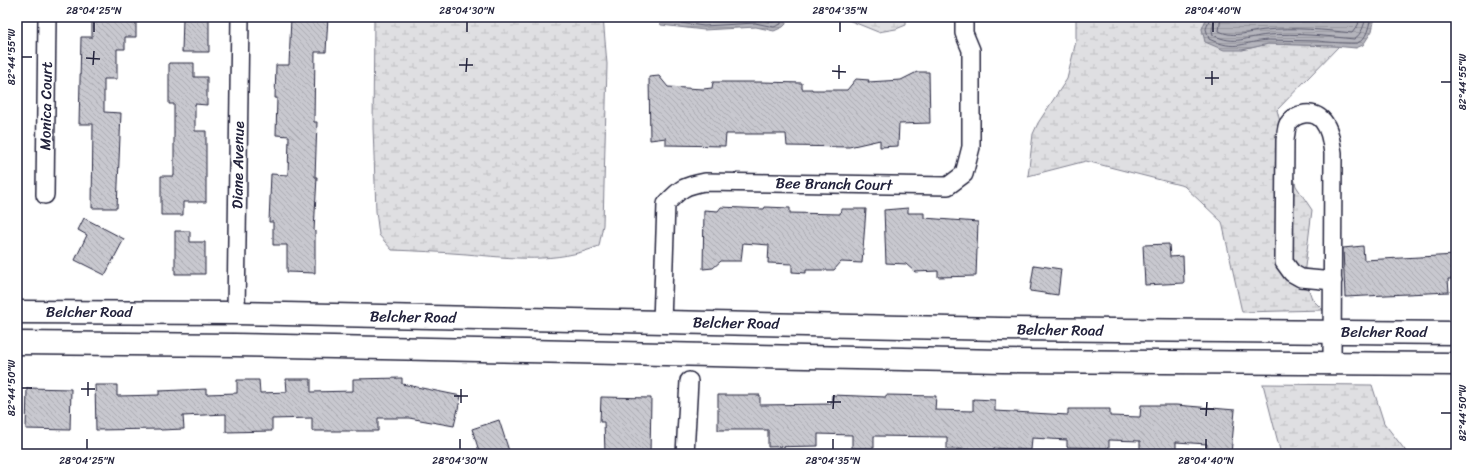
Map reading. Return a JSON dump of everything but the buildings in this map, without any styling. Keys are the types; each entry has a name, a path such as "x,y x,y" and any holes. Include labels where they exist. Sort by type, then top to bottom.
{"main road":[{"name":"Belcher Road","path":"17,312 236,313 993,329 1456,333"},
{"name":"Belcher Road","path":"17,343 235,345 994,361 1456,364"}],"street":[{"name":"Monica Court","path":"45,195 47,17"},
{"name":"Diane Avenue","path":"236,313 240,17"},
{"name":"Bee Branch Court","path":"662,322 666,204 675,194 687,186 705,182 948,186 964,174 971,147 971,50 964,33 964,17"},
{"path":"1332,363 1333,332 1333,281 1333,153 1329,133 1322,119 1313,114 1304,114 1295,117 1287,126 1284,262 1292,273 1301,278 1333,281"},
{"path":"685,454 689,381"}],"green space":[{"path":"374,17 603,17 607,64 603,225 599,246 583,252 533,258 392,250 379,235 376,211 373,127"},
{"path":"841,17 906,17 906,25 896,29 878,32"},
{"path":"1076,17 1207,17 1202,29 1242,50 1268,44 1339,46 1277,110 1296,186 1312,210 1304,275 1312,299 1323,310 1242,312 1222,222 1184,186 1086,161 1028,176 1033,134 1038,123 1067,79 1076,41"},
{"path":"1263,384 1372,385 1384,423 1408,454 1281,454"}],"water":[{"path":"658,17 785,17 786,24 774,31 756,27 704,30 661,25"},
{"path":"1207,17 1375,17 1372,31 1363,45 1356,48 1268,44 1242,50 1224,50 1205,42 1202,29"}]}
